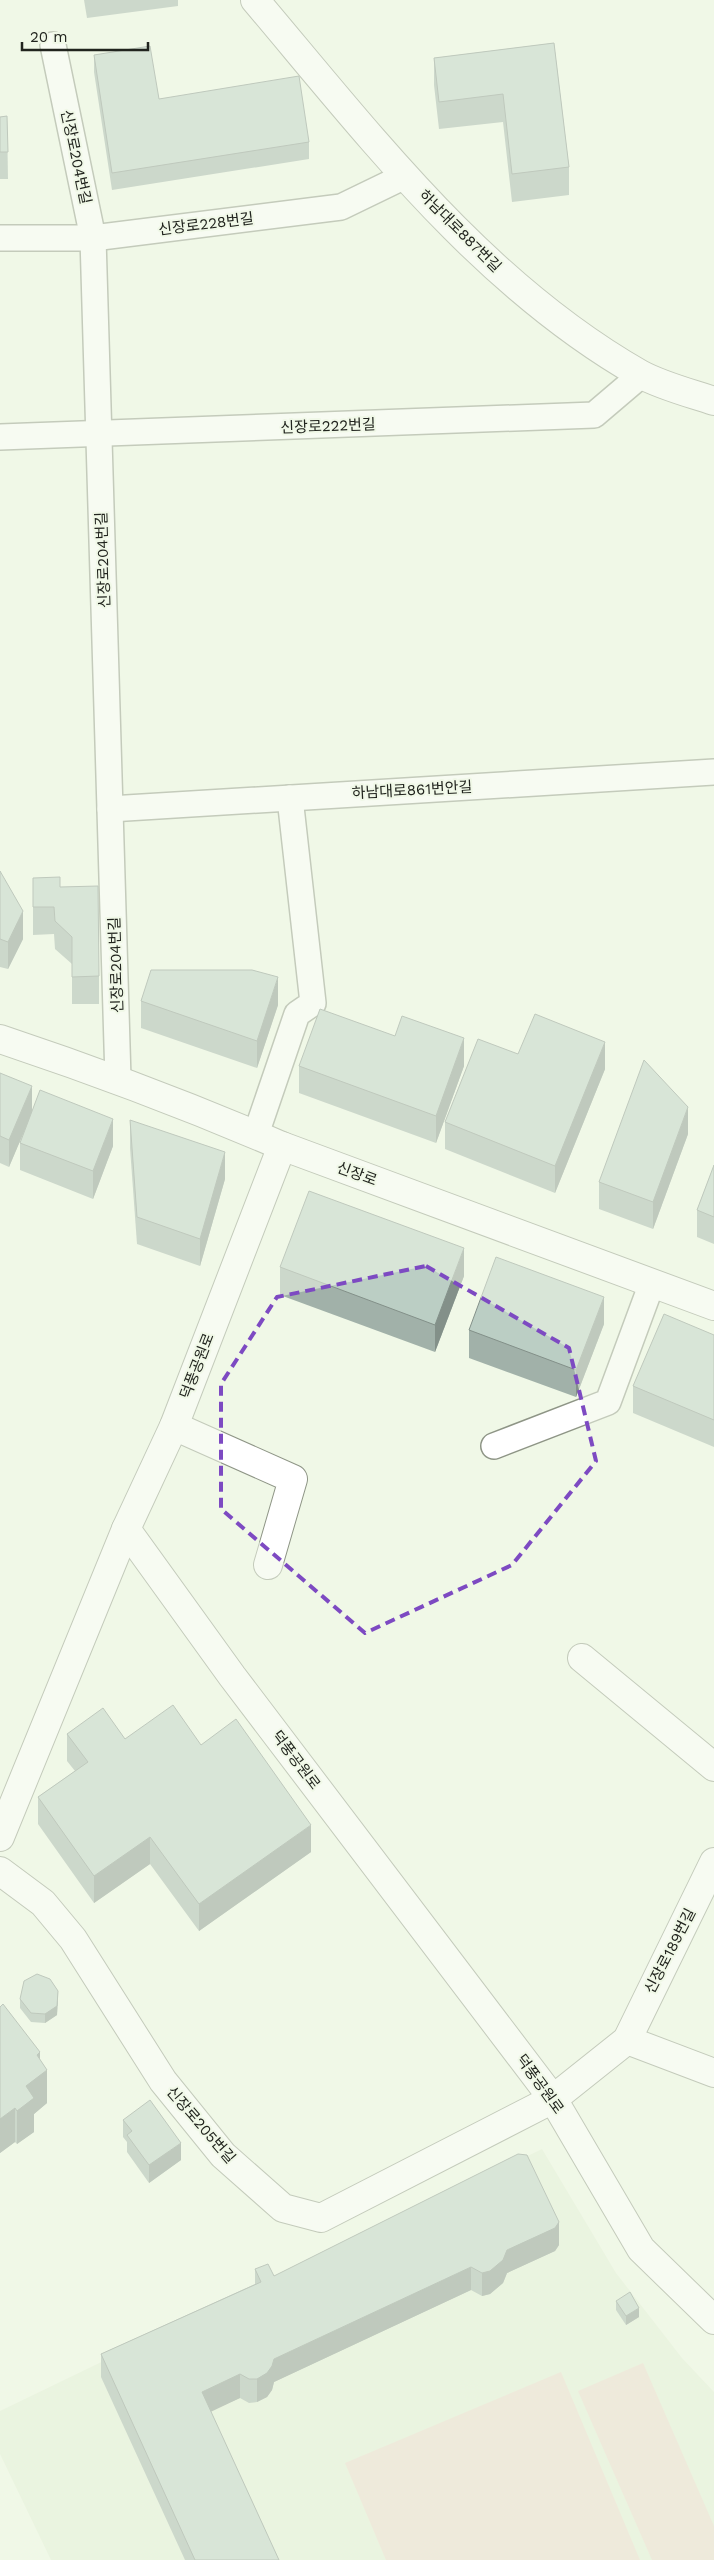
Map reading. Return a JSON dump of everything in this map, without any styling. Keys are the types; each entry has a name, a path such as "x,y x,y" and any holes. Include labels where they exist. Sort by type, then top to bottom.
{"street":[{"name":"하남대로887번길","path":"255,0 405,176 496,268 572,329 641,375 714,401"},
{"name":"신장로","path":"0,1039 118,1079 282,1146 714,1306"},
{"name":"덕풍공원로","path":"282,1146 174,1426 126,1529 232,1676 553,2099 641,2249 714,2320"},
{"path":"174,1426 293,1479 268,1565"},
{"path":"0,1837 126,1529"},
{"path":"582,1658 714,1767"},
{"name":"신장로189번길","path":"553,2099 627,2040 714,1862"},
{"name":"신장로205번길","path":"0,1871 43,1903 67,1932 163,2081 223,2155 283,2208 321,2218 553,2099"},
{"path":"627,2040 714,2073"}],"lane":[{"name":"신장로204번길","path":"54,45 93,238 118,1079"},
{"name":"신장로228번길","path":"0,238 93,238 341,207 405,176"},
{"name":"신장로222번길","path":"0,436 594,415 641,375"},
{"name":"하남대로861번안길","path":"110,809 714,772"},
{"path":"256,1134 297,1014 314,1003 290,798"},
{"path":"494,1446 608,1402 652,1283"}],"highlighted area":[{"path":"426,1266 569,1348 596,1461 512,1565 365,1633 221,1509 221,1384 277,1297"}],"shaded area":[{"path":"542,2149 616,2273 682,2358 714,2392 714,2560 51,2560 0,2454 0,2411"},
{"path":"643,2363 714,2526 714,2560 652,2560 578,2391"},
{"path":"561,2372 640,2560 386,2560 345,2463"}],"building":[{"path":"554,43 569,167 512,174 503,94 439,102 434,58"},
{"path":"150,46 159,99 299,76 309,142 112,173 94,55"},
{"path":"7,116 8,152 0,152 0,117"},
{"path":"0,871 23,911 8,942 0,939"},
{"path":"60,877 60,887 98,886 99,976 72,977 72,937 55,921 54,907 33,907 33,878"},
{"path":"151,970 252,970 278,977 257,1041 141,1001"},
{"path":"320,1009 395,1036 402,1016 464,1038 436,1116 299,1066"},
{"path":"535,1014 605,1042 555,1166 445,1122 478,1039 518,1054"},
{"path":"644,1060 688,1107 653,1202 599,1182"},
{"path":"0,1073 32,1086 9,1140 0,1136"},
{"path":"40,1090 113,1119 93,1171 20,1143"},
{"path":"130,1120 225,1152 200,1239 137,1217"},
{"path":"714,1165 714,1217 697,1210"},
{"path":"309,1191 464,1248 435,1325 280,1267"},
{"path":"496,1257 604,1297 576,1370 469,1330"},
{"path":"664,1314 714,1335 714,1420 633,1386"},
{"path":"173,1705 201,1745 236,1719 311,1825 199,1904 150,1837 94,1876 38,1797 88,1762 67,1734 103,1708 125,1739"},
{"path":"37,1974 50,1979 58,1991 57,2006 45,2014 31,2013 20,1999 24,1981"},
{"path":"3,2004 40,2052 37,2055 47,2070 26,2086 34,2098 17,2111 15,2108 0,2119 0,2007"},
{"path":"150,2100 181,2143 149,2165 127,2135 132,2131 123,2120"},
{"path":"518,2154 527,2155 559,2222 555,2228 507,2250 503,2260 490,2271 482,2273 471,2267 274,2359 267,2373 257,2379 249,2379 240,2374 202,2392 279,2560 195,2560 101,2354 261,2282 255,2269 268,2264 274,2276"},
{"path":"630,2292 639,2308 626,2316 616,2301"}]}
